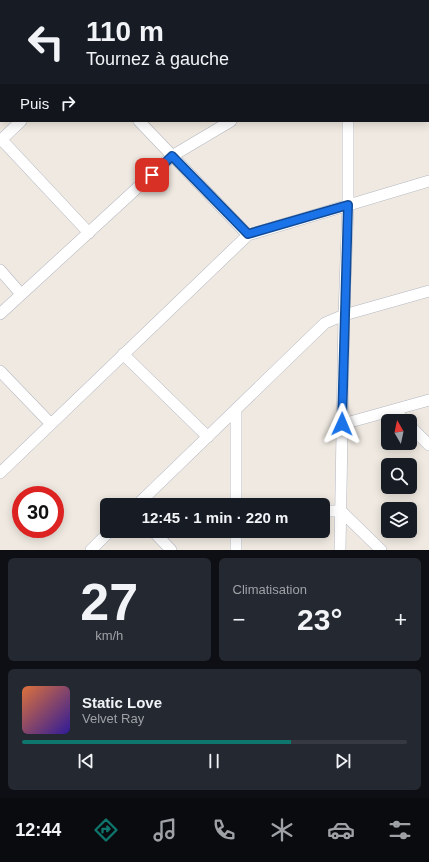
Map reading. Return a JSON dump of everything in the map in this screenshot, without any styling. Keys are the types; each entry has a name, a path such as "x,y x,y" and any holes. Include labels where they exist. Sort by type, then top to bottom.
{"street":[{"path":"20,122 1,140 89,233"},
{"path":"140,122 248,234"},
{"path":"0,314 172,156 229,122"},
{"path":"340,550 344,316 348,205 348,122"},
{"path":"0,473 248,234 429,181"},
{"path":"0,270 22,294"},
{"path":"144,498 325,323 429,291"},
{"path":"123,354 208,437"},
{"path":"0,371 51,424"},
{"path":"342,424 429,400"},
{"path":"236,410 236,498"},
{"path":"394,410 398,414"},
{"path":"417,433 429,445"},
{"path":"330,511 341,512 381,550"},
{"path":"91,550 103,538"},
{"path":"160,538 171,550"},
{"path":"236,538 236,550"}],"route":[{"path":"152,175 172,156 248,234 348,205 342,424"}]}
